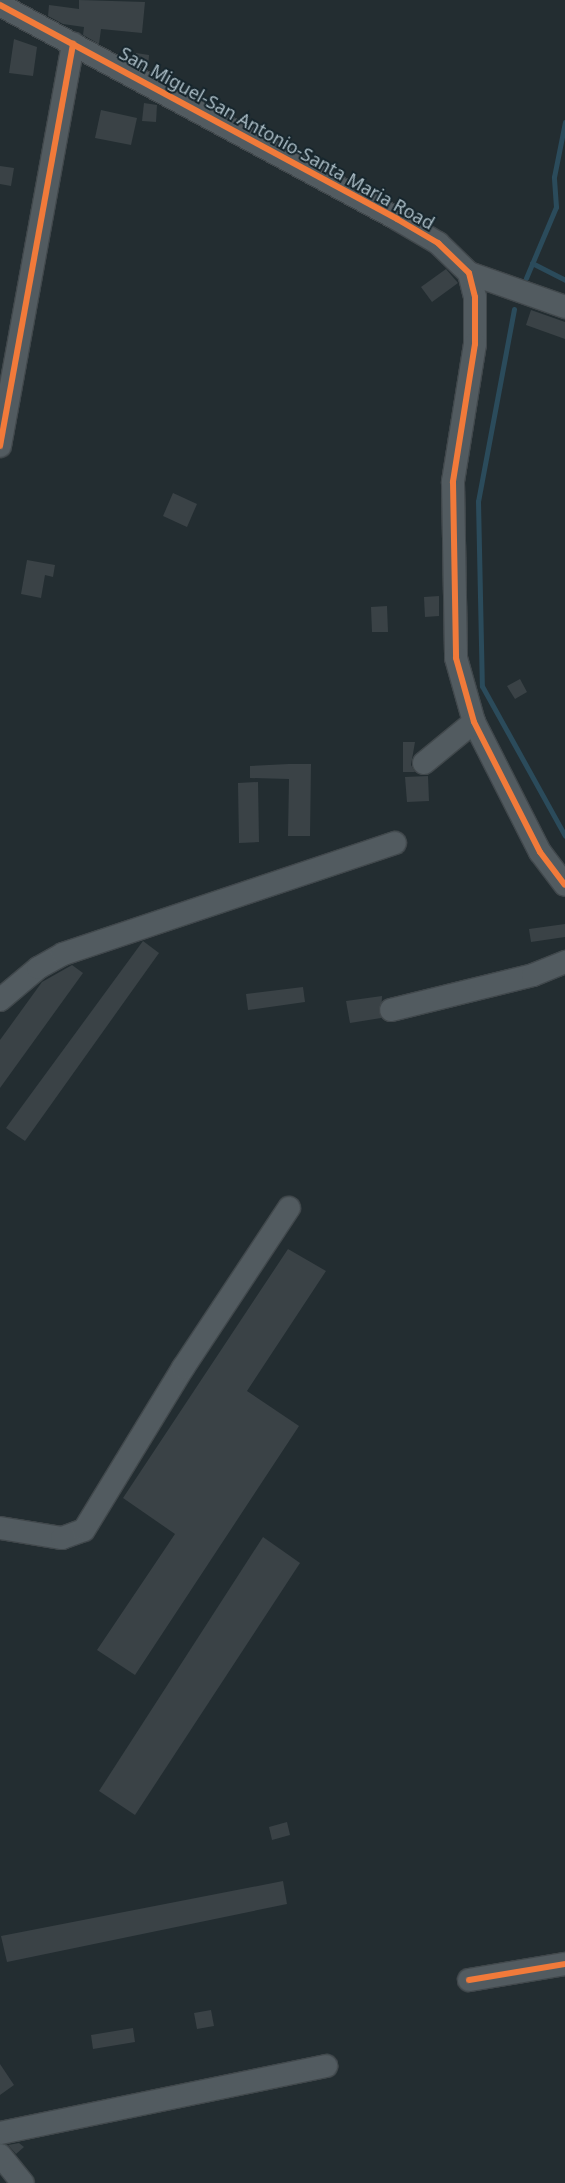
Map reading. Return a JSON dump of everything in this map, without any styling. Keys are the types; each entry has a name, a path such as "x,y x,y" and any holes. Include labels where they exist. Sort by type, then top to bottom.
{"street":[{"name":"San Miguel-San Antonio-Santa Maria Road","path":"0,5 398,219 438,244 469,273"},
{"path":"0,446 72,44"},
{"path":"469,273 565,307"},
{"path":"469,273 475,297 474,344 453,482 452,585 456,658 474,722 540,852 565,885"},
{"path":"424,763 474,722"},
{"path":"0,1000 38,968 63,954 395,843"},
{"path":"391,1010 533,975 565,962"},
{"path":"0,1528 62,1538 84,1530 183,1368 289,1208"},
{"path":"469,1980 565,1964"},
{"path":"0,2134 326,2066"},
{"path":"0,2155 23,2183"}],"building":[{"path":"79,0 145,2 142,33 101,29 99,44 83,35 84,27 63,24 48,16 49,5 79,9"},
{"path":"14,39 37,47 33,76 9,73"},
{"path":"136,53 149,55 148,69 135,63"},
{"path":"144,103 157,105 156,122 142,121"},
{"path":"101,110 137,118 131,145 95,138"},
{"path":"0,166 14,168 11,186 0,184"},
{"path":"446,269 458,283 432,302 421,287"},
{"path":"531,310 565,322 565,339 526,325"},
{"path":"173,493 197,504 187,527 163,516"},
{"path":"27,560 55,565 53,577 45,575 41,598 21,594"},
{"path":"439,596 439,616 425,617 424,597"},
{"path":"387,606 388,632 372,632 371,607"},
{"path":"520,679 527,692 515,699 507,686"},
{"path":"403,742 415,742 411,765 415,772 403,772"},
{"path":"311,764 310,836 288,836 289,779 250,778 250,766"},
{"path":"428,776 429,801 407,802 405,777"},
{"path":"258,782 259,842 239,843 238,783"},
{"path":"565,924 565,937 531,942 529,929"},
{"path":"143,941 159,953 25,1141 6,1128"},
{"path":"72,965 83,973 0,1088 0,1040 42,982"},
{"path":"303,987 305,1002 248,1010 246,994"},
{"path":"382,996 381,1018 350,1023 346,1001"},
{"path":"288,1249 326,1271 247,1391 299,1426 135,1675 97,1650 175,1534 123,1498"},
{"path":"263,1537 300,1563 135,1815 99,1791"},
{"path":"287,1822 290,1835 272,1840 269,1827"},
{"path":"283,1881 287,1904 7,1962 1,1936"},
{"path":"211,2010 214,2026 197,2029 194,2013"},
{"path":"133,2028 135,2042 93,2049 91,2035"},
{"path":"0,2064 14,2085 0,2095"},
{"path":"19,2143 24,2147 16,2154 8,2145"}],"waterway":[{"path":"526,278 556,207 554,177 565,122"},
{"path":"532,263 565,280"},
{"path":"514,309 478,501 482,686 565,836"}],"cycle path":[{"path":"0,5 397,219 438,243 469,273 475,297 475,344 453,482 456,658 474,722 540,852 565,885"},
{"path":"0,446 73,44"},
{"path":"469,1980 565,1964"}]}
